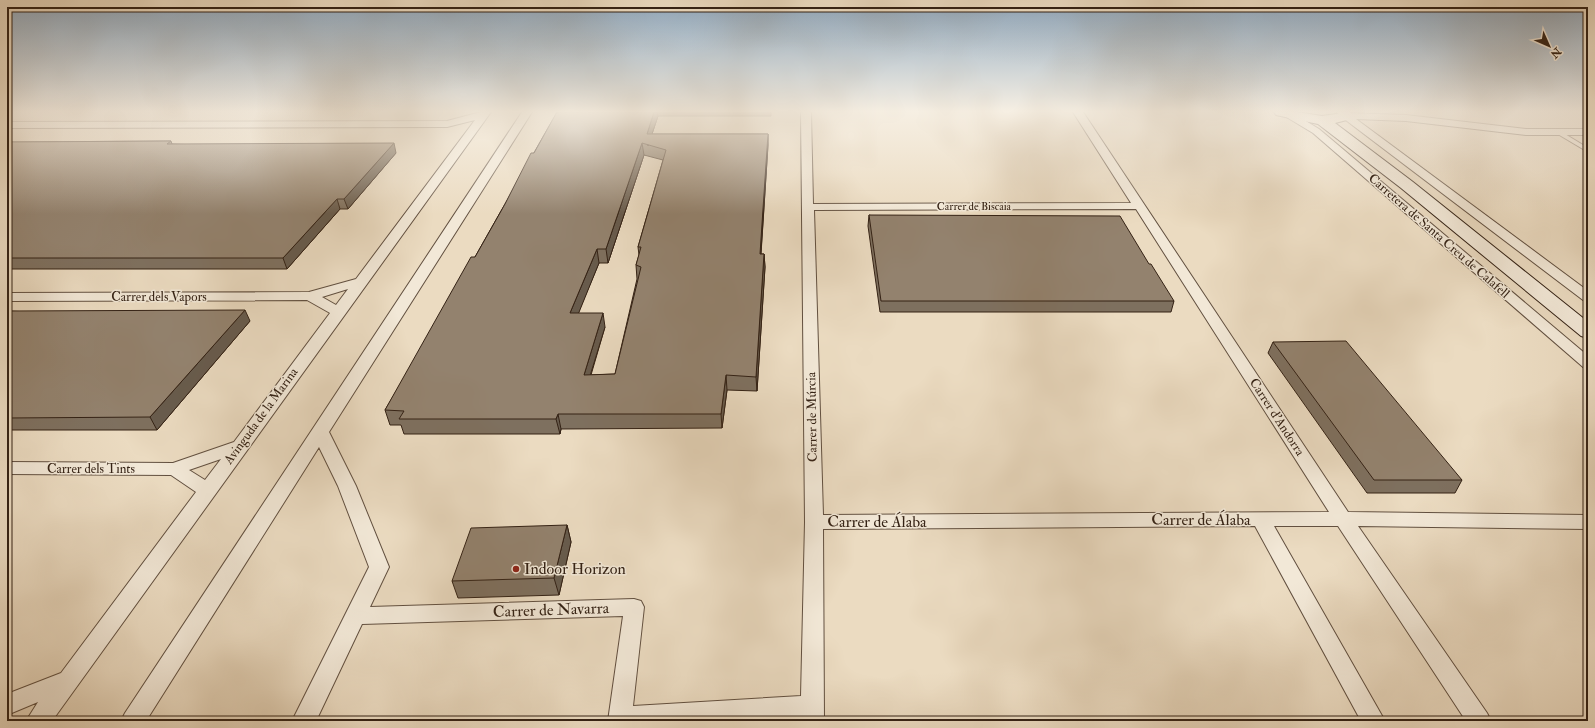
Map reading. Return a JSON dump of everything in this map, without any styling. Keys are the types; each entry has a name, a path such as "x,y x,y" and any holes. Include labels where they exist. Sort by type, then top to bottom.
{"street":[{"name":"Avinguda de la Marina","path":"38,721 461,146"},
{"path":"133,721 505,146"},
{"name":"Carrer de Múrcia","path":"807,146 814,522 812,713"},
{"name":"Carrer d'Andorra","path":"1100,146 1343,519 1478,721"},
{"name":"Carretera de Santa Creu de Calafell","path":"1333,146 1588,364"},
{"name":"Carretera de Santa Creu de Calafell","path":"1357,146 1588,332"},
{"path":"1387,146 1588,297"},
{"name":"Carrer de Biscaia","path":"808,207 1139,206"},
{"name":"Carrer dels Vapors","path":"7,297 310,296 360,282"},
{"name":"Carrer dels Vapors","path":"310,296 338,312"},
{"path":"304,721 379,567 347,486 320,431"},
{"name":"Carrer dels Tints","path":"7,468 174,469 239,446"},
{"path":"174,469 207,490"},
{"name":"Carrer de Álaba","path":"814,522 1343,519 1588,522"},
{"path":"1261,520 1373,721"},
{"name":"Carrer de Navarra","path":"355,616 634,607 620,719 812,713"},
{"path":"7,705 67,680"}],"building":[{"path":"7,146 391,146 344,199 337,199 283,258 7,258"},
{"path":"538,146 641,146 606,249 597,249 570,313 603,313 584,375 615,374 641,267 636,265 641,247 638,247 666,150 652,146 767,146 760,254 764,254 756,377 726,375 721,414 558,414 556,419 399,419 404,411 385,410 471,257 475,257 505,204 531,153 534,153"},
{"path":"869,215 1120,216 1149,264 1151,264 1174,301 881,301"},
{"path":"245,310 150,417 7,418 7,311"},
{"path":"1346,341 1462,480 1374,480 1273,342"},
{"name":"Indoor Horizon","path":"567,525 554,578 452,581 471,528"}],"place":[{"name":"Indoor Horizon","path":"516,569"}]}
